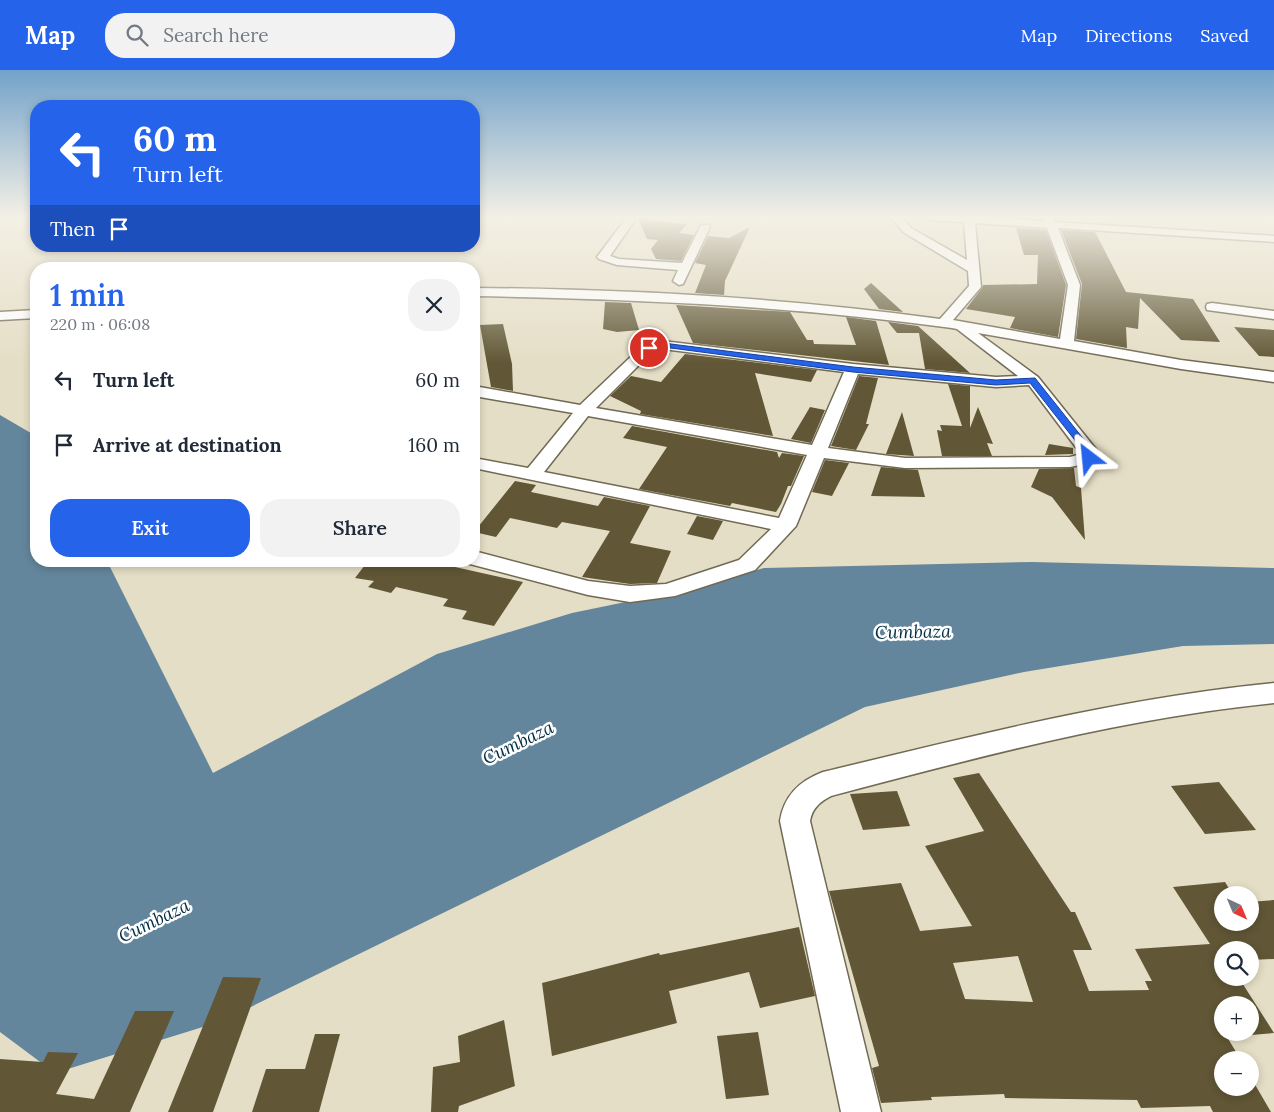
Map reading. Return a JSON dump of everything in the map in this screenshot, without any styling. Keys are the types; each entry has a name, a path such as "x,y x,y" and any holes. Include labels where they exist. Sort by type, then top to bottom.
{"street":[{"path":"666,266 685,267 670,298"},
{"path":"968,266 974,269"},
{"path":"944,324 975,287 974,266"},
{"path":"1066,345 1074,284 1067,266"},
{"path":"480,292 670,298 833,310 944,324 1166,363 1274,376"},
{"path":"1212,308 1274,315"},
{"path":"0,316 30,314"},
{"path":"480,392 820,452 905,463 1070,462 1089,458 1090,453 1032,380 963,328"},
{"path":"533,474 584,410 646,351 654,346 663,345 853,369 996,382 1032,380"},
{"path":"480,560 588,588 630,594 667,591 747,564 786,526 802,484 820,452 853,369"},
{"path":"480,464 786,526"},
{"path":"861,1112 795,821 796,808 809,794 823,785 1094,718 1190,701 1274,694"}],"water":[{"name":"Cumbaza","path":"0,415 30,432 30,567 110,567 213,773 437,654 572,613 674,592 764,568 1032,562 1274,568 1274,644 1183,646 1024,672 865,707 222,1021 55,1073 0,1032"}],"building":[{"path":"706,266 732,266 725,281 724,295 695,293"},
{"path":"1038,266 1059,266 1066,285 1058,337 1010,328 1015,317 966,309 983,285 1037,284"},
{"path":"1075,266 1112,266 1126,292 1193,299 1220,342 1181,340 1140,298 1138,329 1126,327 1127,348 1076,339 1082,284"},
{"path":"871,283 903,312 879,309 864,289"},
{"path":"605,302 631,303 639,330 617,332 603,329"},
{"path":"676,305 790,312 807,340 813,340 814,344 856,345 846,317 876,321 889,365 693,343"},
{"path":"888,322 918,326 970,373 925,369 919,333 897,333"},
{"path":"503,324 512,364 513,391 491,387 480,325"},
{"path":"1234,327 1274,330 1274,357 1259,356"},
{"path":"685,354 817,370 811,382 755,373 773,436 640,414 641,411 610,396 631,376 661,382"},
{"path":"859,376 878,378 866,424 869,424 856,450 831,446"},
{"path":"948,384 970,386 970,428 978,407 993,444 987,443 992,456 942,456 937,430 942,431 940,425 962,426"},
{"path":"810,407 825,410 811,443 791,439"},
{"path":"902,412 914,456 886,454"},
{"path":"632,426 777,452 779,458 782,453 804,456 791,486 788,486 776,512 732,503 730,506 639,489 667,447 623,438"},
{"path":"1049,444 1073,448 1073,454 1045,455"},
{"path":"825,460 849,463 832,496 812,492"},
{"path":"881,467 918,470 925,497 871,496"},
{"path":"1074,468 1076,486 1081,488 1085,540 1052,497 1031,487 1039,469"},
{"path":"515,481 536,485 531,492 598,506 604,497 650,506 630,543 671,551 657,583 630,584 582,577 610,531 562,522 557,528 510,518 496,537 480,533 480,525"},
{"path":"697,516 723,521 713,540 687,534"},
{"path":"363,567 455,567 523,582 494,626 462,619 467,611 443,606 448,599 396,587 391,593 368,587 374,581 355,578"},
{"path":"979,773 1071,912 1075,912 1092,950 1073,950 1089,991 1149,990 1145,981 1152,981 1135,949 1210,944 1173,887 1225,882 1227,886 1214,886 1214,931 1259,931 1259,901 1274,900 1274,959 1259,960 1259,941 1214,941 1214,986 1244,986 1250,996 1214,996 1214,1041 1229,1041 1236,1051 1214,1051 1214,1096 1259,1096 1259,1091 1271,1112 1213,1112 1210,1106 1141,1108 1137,1100 1005,1098 1004,1094 931,1097 932,1100 881,1103 872,1068 879,1066 829,891 901,883 920,931 972,926 925,846 984,831 953,778","holes":["1018,956 1033,1002 965,999 953,963"]},
{"path":"1219,782 1256,830 1205,834 1171,786"},
{"path":"897,791 910,826 863,830 850,794"},
{"path":"799,927 815,996 760,1008 749,972 669,991 677,1023 552,1056 542,983 659,953 660,955"},
{"path":"223,977 261,978 213,1112 168,1112"},
{"path":"1259,1009 1274,1033 1259,1034"},
{"path":"135,1011 174,1011 130,1112 0,1112 0,1059 43,1062 48,1052 78,1053 56,1094 94,1099"},
{"path":"504,1020 515,1086 459,1106 458,1112 431,1112 433,1067 460,1062 458,1036"},
{"path":"758,1032 769,1095 726,1099 717,1036"},
{"path":"315,1034 340,1034 319,1112 252,1112 266,1069 305,1069"}],"route":[{"path":"649,348 663,345 853,369 996,382 1032,380 1090,453 1089,458"}]}
